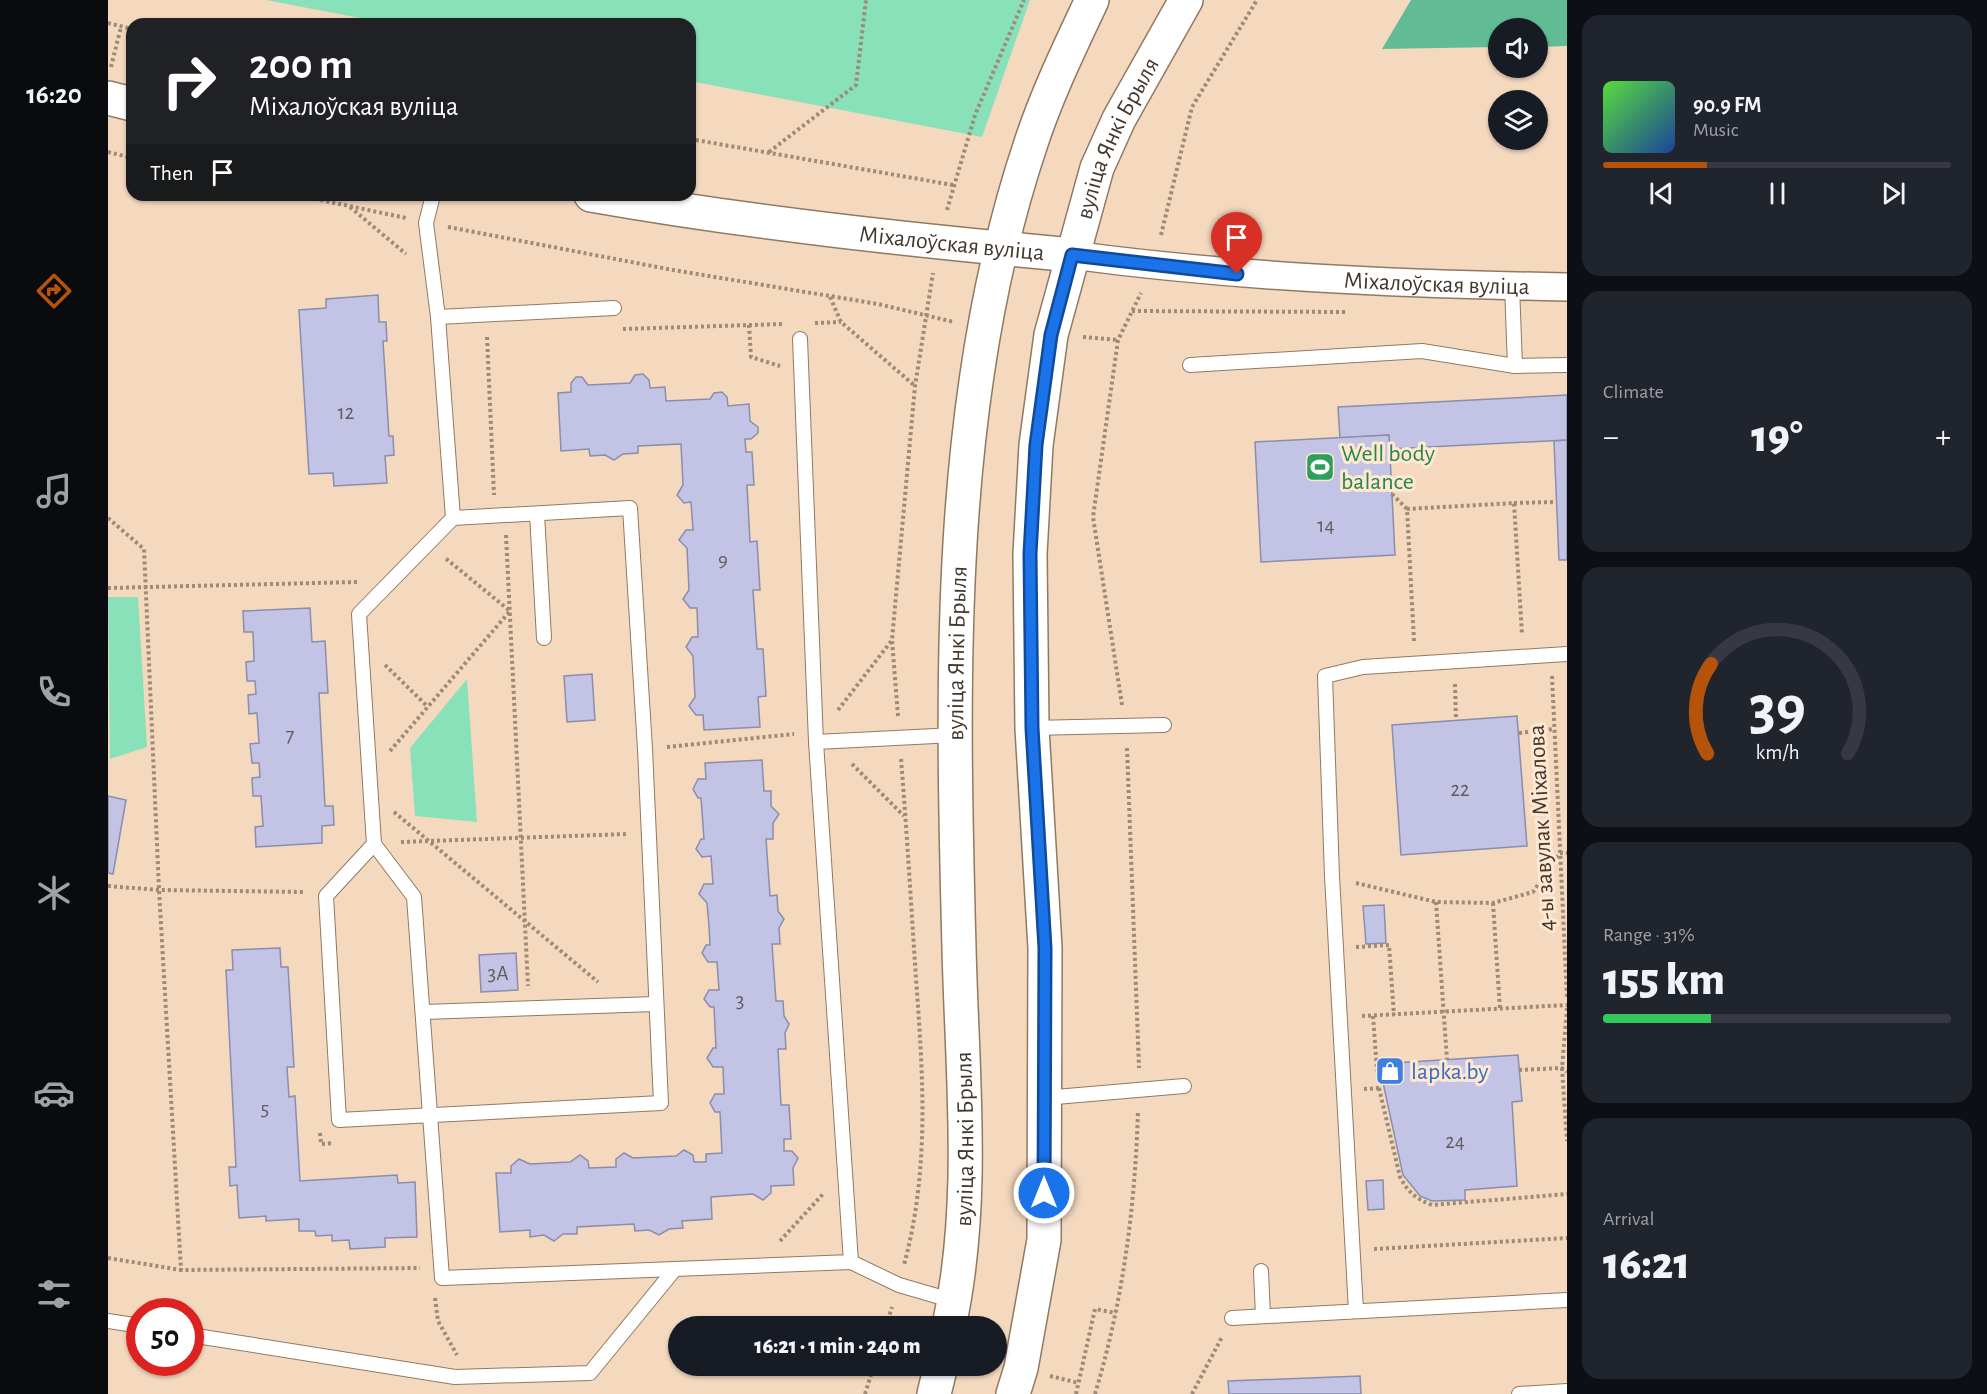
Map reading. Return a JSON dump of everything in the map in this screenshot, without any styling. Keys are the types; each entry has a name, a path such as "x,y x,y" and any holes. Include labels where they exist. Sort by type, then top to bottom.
{"main road":[{"name":"вуліца Янкі Брыля","path":"952,1314 966,1183 955,735 958,550 984,327 1001,249 1031,143 1066,54 1092,0"},
{"name":"вуліца Янкі Брыля","path":"1013,1394 1022,1368 1044,1240 1045,948 1032,728 1030,554 1036,445 1051,335 1097,168 1119,119 1186,0"},
{"path":"109,84 126,99"},
{"name":"Міхалоўская вуліца","path":"627,201 692,212 939,244 1072,255"},
{"path":"934,1394 938,1376"}],"street":[{"name":"Міхалоўская вуліца","path":"1072,255 1154,266 1299,279 1567,286"}],"lane":[{"path":"432,201 426,223 438,317 453,518"},
{"path":"1512,286 1515,366"},
{"path":"438,317 614,308"},
{"path":"800,339 816,727 823,742 851,1262"},
{"path":"1190,365 1422,351 1515,366 1567,365"},
{"path":"374,844 326,897 339,1120 430,1114 661,1103 645,749 630,508 453,518 359,614 374,844 414,897 424,1012 430,1114 436,1268 442,1278 851,1262 952,1314"},
{"path":"537,514 544,638"},
{"path":"1356,1311 1332,876 1325,676 1363,667 1567,654"},
{"path":"1032,728 1164,725"},
{"path":"823,742 955,735"},
{"path":"424,1012 655,1004"},
{"path":"1044,1098 1184,1086"},
{"path":"204,1337 469,1377 590,1373 675,1269"},
{"path":"1261,1271 1263,1316"},
{"path":"1232,1318 1567,1300"},
{"path":"108,1321 126,1324"},
{"path":"1519,1394 1567,1392"}],"path":[{"path":"769,153 856,85 866,0"},
{"path":"696,140 953,185 975,115 1024,0"},
{"path":"1095,1394 1116,1313 1132,1217 1139,1021 1126,726 1093,516 1118,339 1154,266 1192,106 1257,0"},
{"path":"108,23 126,28"},
{"path":"109,84 121,27"},
{"path":"108,152 126,156"},
{"path":"325,201 426,223 673,270 830,296 984,327"},
{"path":"349,206 410,257"},
{"path":"830,296 841,322 915,386"},
{"path":"1132,311 1351,312"},
{"path":"806,323 841,322"},
{"path":"618,330 795,324"},
{"path":"749,325 751,357 779,365 783,371"},
{"path":"487,334 500,516 510,611 523,921 530,1008"},
{"path":"1051,335 1118,339"},
{"path":"1392,494 1407,509 1414,663"},
{"path":"1407,509 1556,502"},
{"path":"1514,503 1523,657"},
{"path":"108,518 144,549 159,890 181,1270"},
{"path":"428,544 510,611"},
{"path":"108,588 144,589 364,582 376,598"},
{"path":"370,774 510,611"},
{"path":"645,749 802,734 829,722 892,640"},
{"path":"362,642 428,707"},
{"name":"4-ы завулак Міхалова","path":"1551,655 1567,999"},
{"path":"1456,660 1456,720"},
{"path":"1519,733 1554,729"},
{"path":"823,742 906,817"},
{"path":"371,794 431,840 523,921 624,1004"},
{"path":"374,844 649,833"},
{"path":"1332,876 1436,902 1493,903 1533,892 1560,853 1567,853"},
{"path":"108,886 159,890 306,892 326,897"},
{"path":"1436,902 1448,1060"},
{"path":"1493,903 1500,1009"},
{"path":"1347,948 1389,945 1394,1015"},
{"path":"1340,1017 1567,1006 1562,1068 1567,1141"},
{"path":"1373,1016 1377,1070 1380,1070"},
{"path":"1519,1070 1562,1068 1567,1072"},
{"path":"1388,1107 1382,1088 1379,1088 1400,1177 1407,1190 1418,1200 1432,1204 1567,1194"},
{"path":"778,1243 821,1195 831,1189"},
{"path":"1352,1250 1567,1238"},
{"path":"108,1258 181,1270 436,1268 438,1321 469,1377"},
{"path":"1076,1394 1095,1309 1116,1313"},
{"path":"1192,1394 1232,1318"},
{"path":"865,1394 871,1376"}],"green space":[{"path":"266,0 1030,0 982,137 696,82 696,18 360,18"},
{"path":"1411,0 1567,0 1567,46 1548,47 1548,18 1488,18 1488,47 1382,49"},
{"path":"108,597 138,597 147,747 110,759"},
{"path":"467,679 477,822 415,816 410,748"}],"building":[{"path":"378,295 379,322 386,322 387,341 383,341 389,436 393,436 394,455 385,456 387,483 334,486 333,473 309,474 299,310 326,308 326,299"},
{"path":"643,374 649,380 650,388 665,387 666,401 710,399 714,393 722,392 727,397 728,406 749,404 750,421 758,427 758,433 751,439 745,439 746,452 752,452 754,485 747,485 750,542 757,541 760,590 753,590 757,649 763,649 766,696 758,697 760,727 704,730 703,715 696,715 689,706 695,697 693,656 686,647 692,637 698,637 697,608 690,608 683,599 689,590 687,548 679,540 686,530 693,530 691,502 684,503 677,495 683,485 681,444 638,446 638,453 623,454 614,460 605,455 590,456 589,449 561,451 558,393 571,392 571,383 576,377 582,377 588,385 630,383 635,375"},
{"path":"1567,395 1567,440 1390,449 1389,435 1340,438 1338,407"},
{"path":"1389,435 1395,555 1261,562 1255,442"},
{"path":"1567,440 1567,560 1559,560 1554,441"},
{"path":"310,608 312,642 325,641 328,693 319,693 325,806 333,806 334,825 322,826 322,843 256,847 255,827 263,826 261,796 253,796 252,778 260,777 259,763 252,763 250,744 259,743 257,713 249,714 248,695 256,694 255,681 247,681 246,662 254,661 253,632 244,632 243,611"},
{"path":"592,674 595,720 567,722 564,676"},
{"path":"1517,716 1527,846 1401,855 1392,725"},
{"path":"762,760 764,791 771,791 771,806 779,814 773,823 773,839 766,839 770,896 777,895 778,911 784,919 779,928 780,944 772,944 776,1001 783,1001 784,1016 789,1024 785,1033 786,1049 778,1049 781,1105 789,1105 791,1139 784,1139 784,1151 792,1151 798,1158 793,1168 794,1185 771,1186 771,1193 763,1200 753,1194 711,1197 712,1219 682,1221 683,1228 669,1229 659,1235 649,1230 635,1231 634,1224 577,1227 577,1234 563,1234 554,1241 544,1235 530,1237 530,1230 500,1232 496,1173 511,1173 511,1166 519,1159 530,1164 570,1162 580,1155 588,1161 589,1168 616,1167 616,1159 624,1153 633,1158 676,1156 684,1150 693,1155 694,1162 706,1162 706,1154 722,1153 720,1112 715,1112 710,1103 715,1094 724,1094 723,1067 713,1067 707,1058 713,1048 716,1048 714,1007 710,1007 704,999 709,990 719,990 717,962 708,962 702,953 706,945 710,945 707,903 699,894 704,884 713,884 711,856 702,857 696,849 701,839 704,839 701,798 698,798 693,789 698,779 706,779 705,763"},
{"path":"108,796 126,800 113,874 108,873"},
{"path":"1384,905 1386,943 1366,944 1363,906"},
{"path":"280,948 281,967 288,967 294,1067 287,1067 289,1097 295,1096 300,1181 397,1175 398,1183 415,1182 417,1237 385,1238 385,1247 350,1249 349,1240 332,1241 332,1235 316,1236 315,1231 299,1231 299,1219 266,1221 266,1216 239,1218 237,1185 230,1186 229,1167 236,1167 226,970 233,970 232,950"},
{"path":"516,953 518,990 481,992 479,955"},
{"path":"1518,1055 1522,1101 1512,1102 1517,1186 1465,1190 1465,1200 1432,1201 1420,1196 1403,1175 1379,1064"},
{"path":"1383,1180 1384,1209 1368,1210 1366,1181"},
{"path":"1360,1376 1361,1394 1229,1394 1228,1381"}],"place":[{"name":"Well body balance","path":"1320,467"},
{"name":"lapka.by","path":"1390,1071"}],"route":[{"path":"1044,1193 1045,948 1032,728 1030,554 1036,445 1051,335 1072,255 1237,274"}]}
